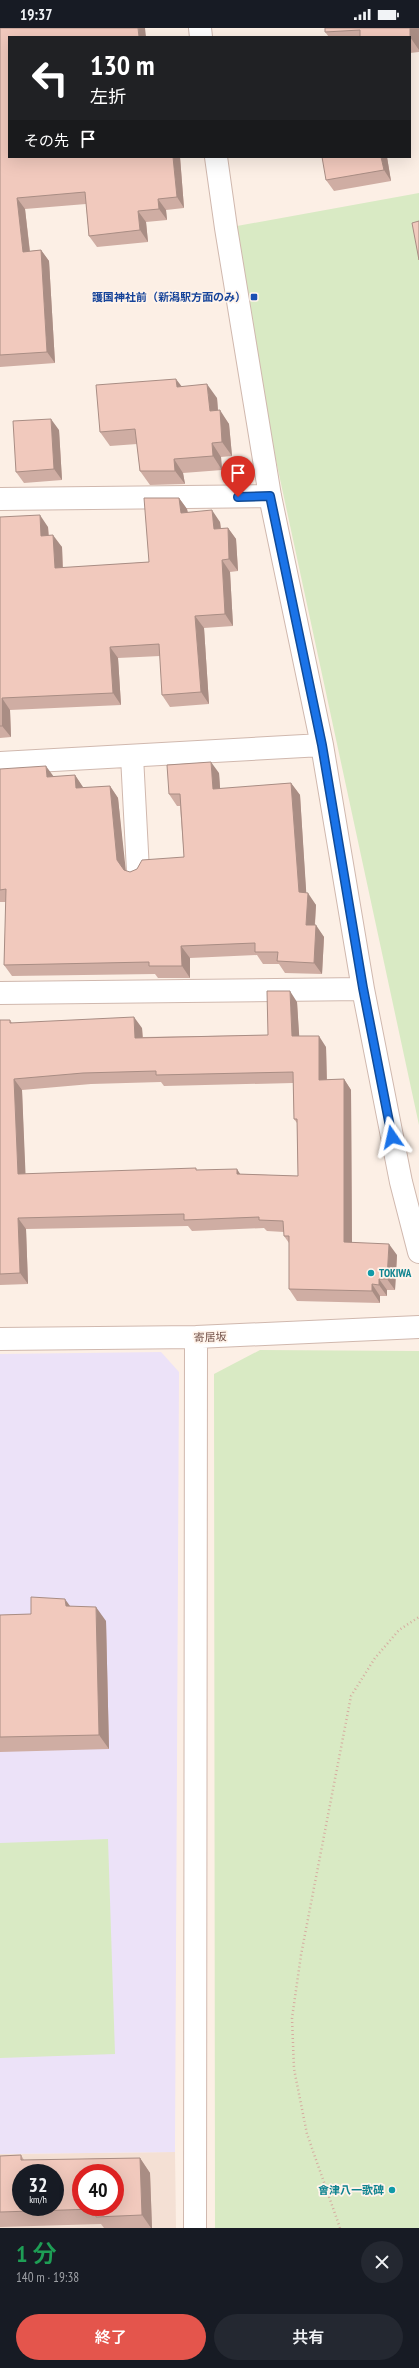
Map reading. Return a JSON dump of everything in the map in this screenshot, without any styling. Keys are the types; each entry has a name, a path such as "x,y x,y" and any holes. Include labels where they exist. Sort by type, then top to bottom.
{"street":[{"path":"216,158 226,228 270,496 322,745 363,988 401,1182 419,1252"},
{"path":"0,499 270,496"},
{"path":"0,763 322,745"},
{"path":"132,756 138,871"},
{"path":"0,993 363,988"},
{"name":"寄居坂","path":"0,1339 196,1337 419,1327"},
{"path":"195,2228 196,1337"}],"path":[{"path":"340,2228 307,2134 294,2069 293,2010 301,1955 350,1696 385,1647 400,1630 419,1617"}],"shaded area":[{"path":"161,1352 179,1372 175,2152 0,2154 0,1354"},
{"path":"175,2152 176,2228 0,2228 0,2154"}],"green space":[{"path":"419,193 419,1125 226,228"},
{"path":"260,1350 419,1351 419,2228 215,2228 214,1374"},
{"path":"108,1839 115,2054 0,2058 0,1843"}],"building":[{"path":"0,28 138,28 139,36 8,36 8,158 173,158 177,197 158,199 159,209 138,211 140,230 89,236 85,192 17,198 23,252 41,250 47,352 0,355"},
{"path":"325,28 410,28 410,36 360,36 360,30 325,32"},
{"path":"322,158 381,158 384,170 326,180"},
{"path":"419,221 419,260 412,223"},
{"path":"176,379 177,387 207,384 210,411 220,410 222,442 212,443 213,456 174,459 175,471 140,471 135,429 100,432 96,385"},
{"path":"51,419 54,469 16,472 13,421"},
{"path":"144,498 179,498 181,513 212,510 214,529 228,528 229,559 222,560 225,614 195,616 201,692 162,695 159,644 110,647 113,693 2,698 2,726 0,726 0,517 40,515 41,536 53,535 55,568 149,562"},
{"path":"211,762 213,789 291,783 299,892 308,893 306,925 316,925 314,963 277,961 278,952 255,952 255,943 181,946 182,966 149,966 149,962 4,965 6,889 0,890 0,769 46,766 47,777 75,775 76,788 110,786 117,860 124,870 130,872 137,869 142,860 184,857 180,794 169,794 167,765"},
{"path":"267,991 290,991 292,1036 319,1036 319,1080 344,1079 344,1242 389,1244 387,1279 379,1279 379,1285 372,1284 372,1291 289,1289 289,1236 284,1236 283,1221 259,1220 259,1217 184,1220 184,1214 18,1218 20,1273 0,1274 0,1020 10,1020 10,1023 134,1017 135,1038 268,1035","holes":["156,1071 156,1075 293,1072 294,1119 297,1119 298,1176 237,1174 237,1169 196,1170 196,1168 18,1174 14,1079 83,1073"]},
{"path":"31,1597 65,1599 66,1606 96,1607 99,1735 0,1737 0,1615 31,1614"},
{"path":"21,2155 21,2160 140,2158 142,2215 124,2216 124,2164 72,2164 72,2210 64,2210 64,2164 12,2164 12,2212 0,2212 0,2156"},
{"path":"96,2216 119,2216 96,2217"}],"place":[{"name":"護国神社前（新潟駅方面のみ）","path":"254,297"},
{"name":"TOKIWA","path":"371,1273"},
{"name":"會津八一歌碑","path":"392,2190"}],"route":[{"path":"238,497 270,496 322,745 363,988 392,1137"}]}
